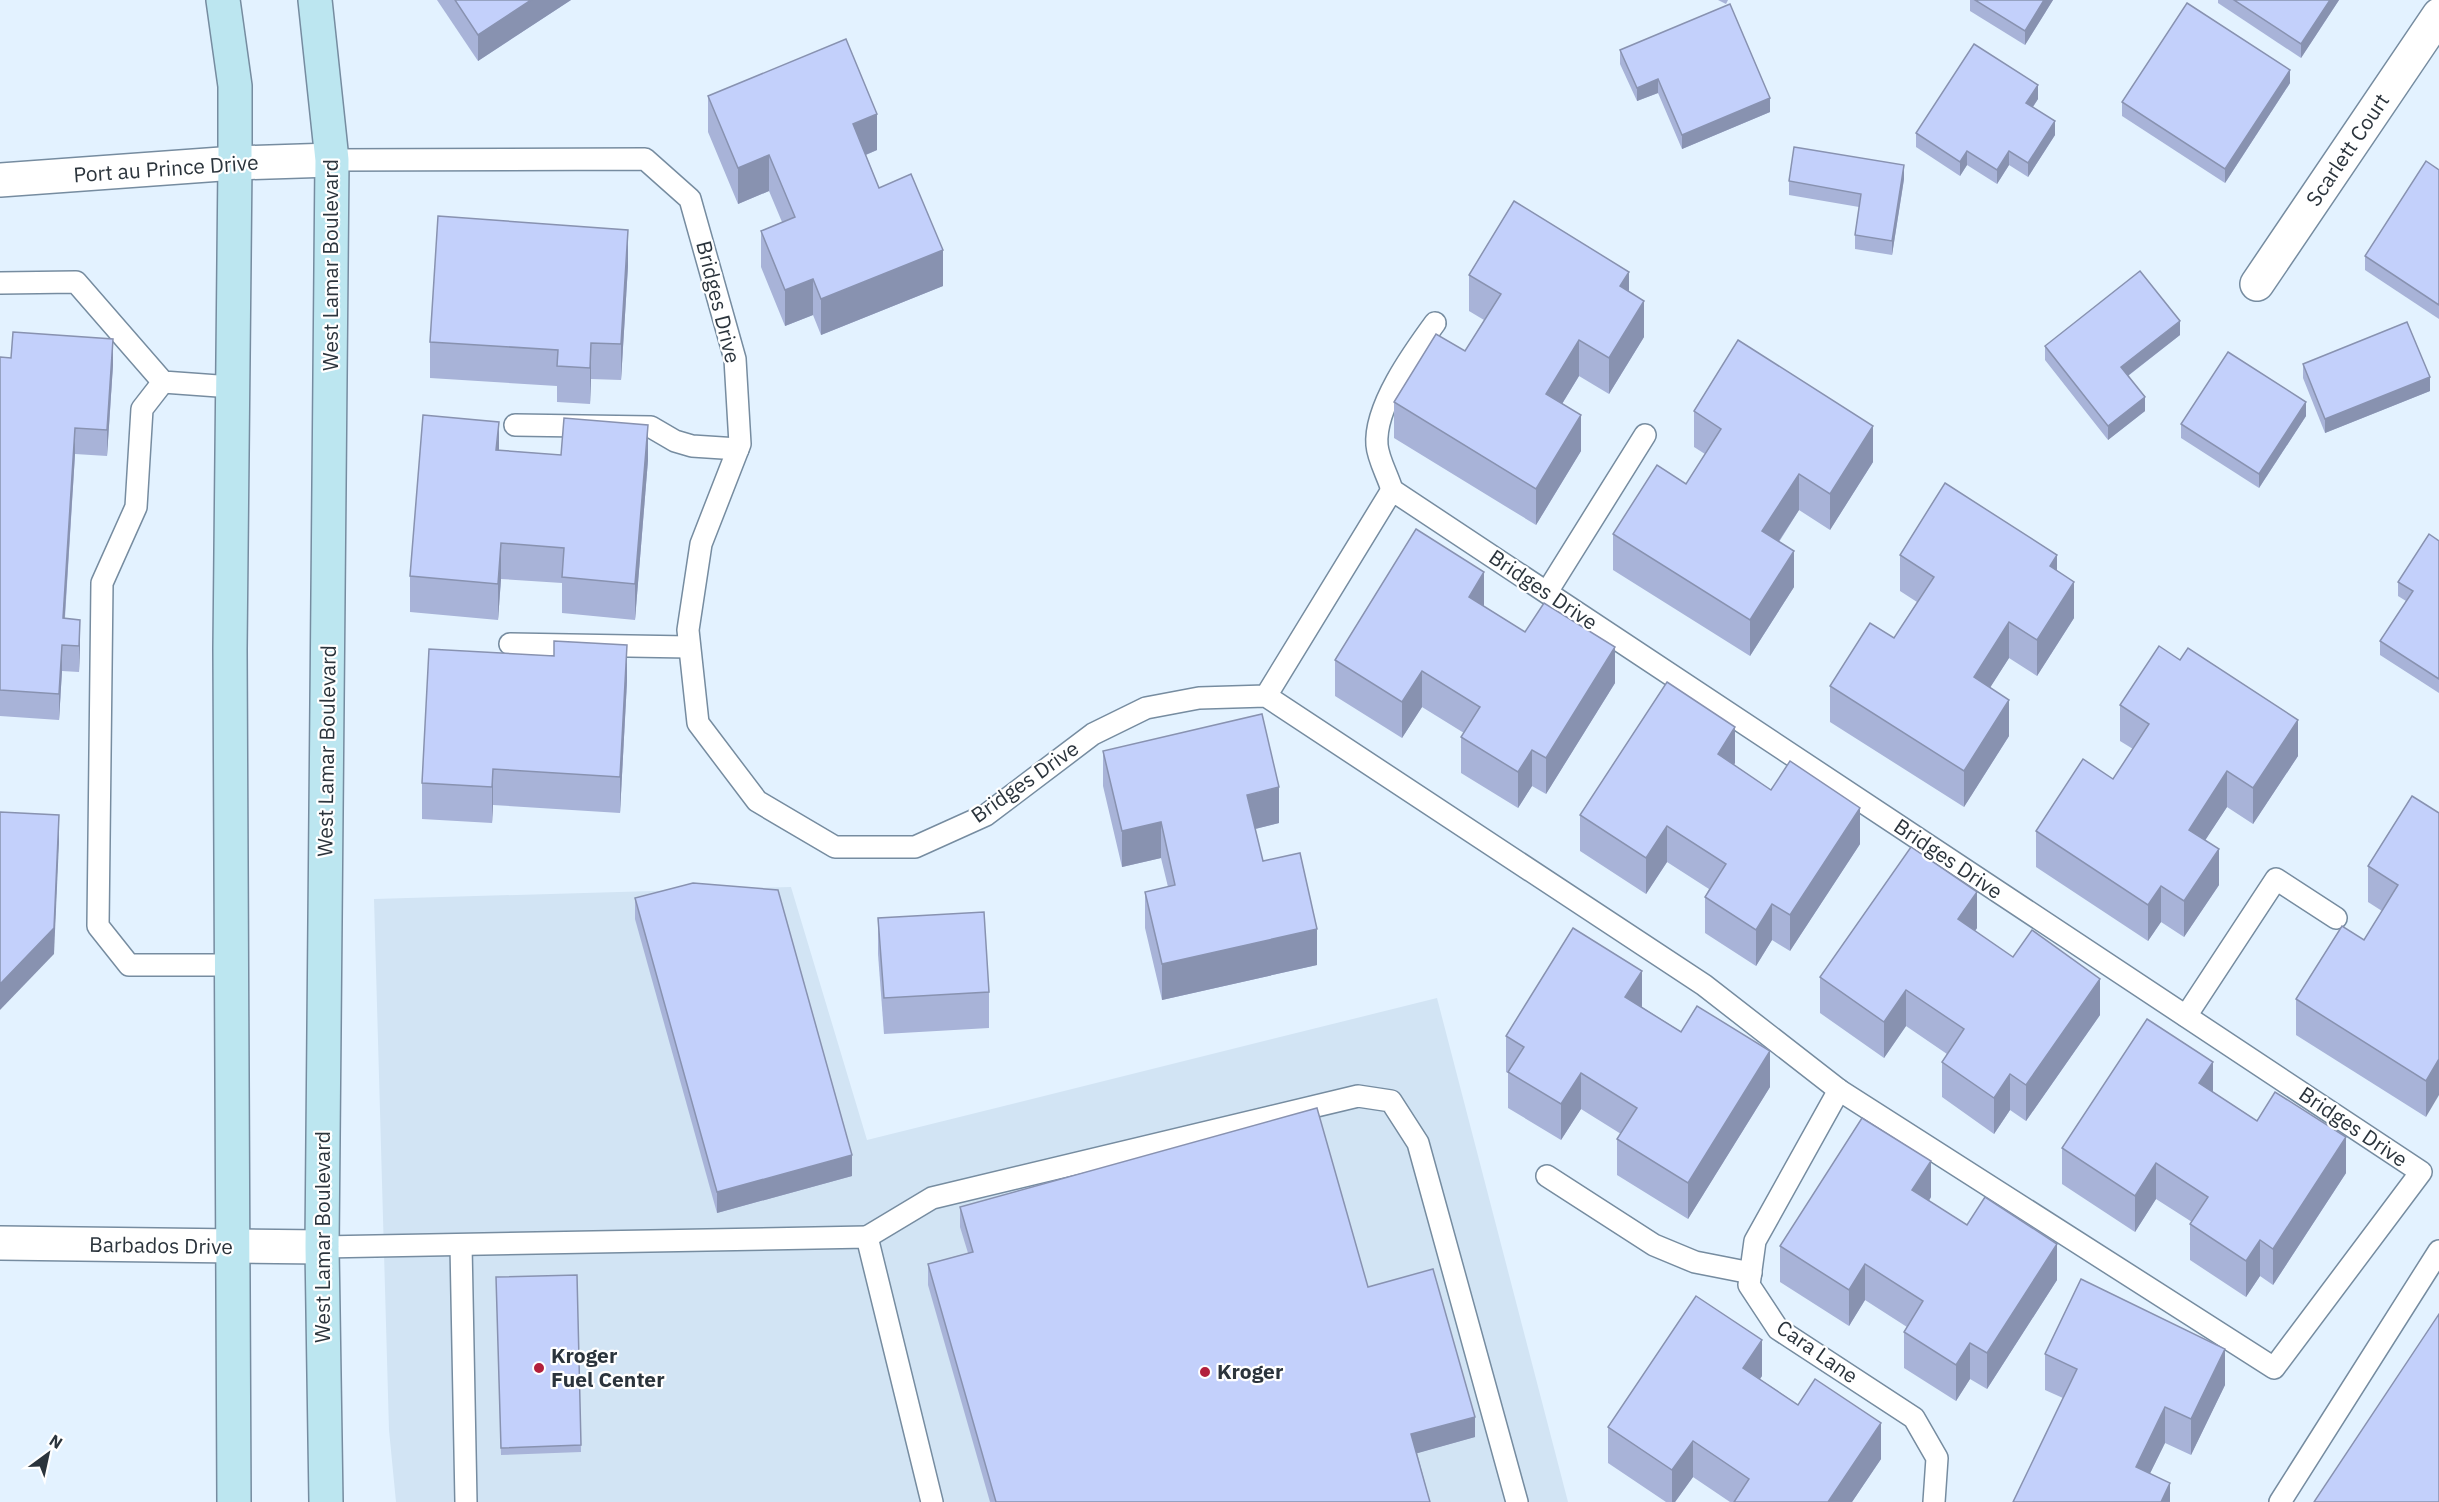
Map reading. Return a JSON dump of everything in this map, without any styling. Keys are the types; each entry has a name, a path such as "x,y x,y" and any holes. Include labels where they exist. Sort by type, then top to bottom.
{"main road":[{"path":"223,0 235,86 230,965 234,1502"},
{"name":"West Lamar Boulevard","path":"315,0 332,160 322,1247 326,1502"}],"street":[{"name":"Scarlett Court","path":"2257,284 2439,15"},
{"name":"Port au Prince Drive","path":"0,180 235,163 332,160"},
{"name":"Barbados Drive","path":"0,1243 231,1248 322,1247"}],"lane":[{"name":"Bridges Drive","path":"332,160 645,159 690,199 735,359 740,444 701,544 688,630 689,647 698,723 757,801 835,847 915,847 986,815 1093,734 1146,708 1199,698 1266,696 1704,985 1839,1090 2274,1368 2421,1172 1392,490"},
{"path":"0,283 76,282 163,382 232,387"},
{"path":"1266,696 1392,490 1377,445 1384,405 1413,353 1435,323"},
{"path":"163,382 142,409 136,507 102,583 98,926 129,965 230,965"},
{"path":"515,425 651,427 675,441 692,446 738,449"},
{"path":"1547,592 1645,435"},
{"path":"510,645 689,647"},
{"path":"2186,1017 2276,879 2337,918"},
{"name":"Cara Lane","path":"1839,1090 1755,1240 1749,1285 1778,1329 1914,1418 1937,1458 1934,1502"},
{"path":"322,1247 867,1237 932,1198 1358,1096 1391,1101 1418,1143 1516,1502"},
{"path":"1547,1176 1654,1245 1695,1262 1751,1273"},
{"path":"867,1237 932,1502"},
{"path":"461,1245 466,1502"},
{"path":"2280,1502 2439,1251"}],"shaded area":[{"path":"791,887 867,1140 1437,998 1568,1502 396,1502 389,1430 374,899"}],"building":[{"path":"455,0 531,0 478,35"},
{"path":"1975,0 2044,0 2025,31"},
{"path":"2234,0 2330,0 2301,44"},
{"path":"2187,3 2290,70 2225,169 2122,102"},
{"path":"1730,4 1770,98 1682,135 1658,79 1637,88 1620,50"},
{"path":"846,39 877,114 853,124 879,188 911,174 943,250 821,299 813,279 785,290 761,231 795,217 769,155 738,168 708,96"},
{"path":"1974,44 2038,85 2026,103 2055,121 2028,163 2009,151 1997,170 1967,151 1960,162 1916,133"},
{"path":"1794,147 1904,165 1892,241 1855,235 1861,194 1789,181"},
{"path":"2426,161 2439,170 2439,305 2365,256"},
{"path":"1514,201 1629,272 1620,286 1644,301 1609,358 1579,340 1546,394 1581,415 1536,489 1394,402 1436,334 1465,351 1501,294 1469,275"},
{"path":"438,216 628,230 621,344 591,343 590,368 557,366 558,350 430,342"},
{"path":"2140,271 2180,321 2121,367 2145,397 2108,426 2045,346"},
{"path":"2407,322 2430,377 2325,419 2303,364"},
{"path":"13,332 113,339 107,430 75,428 63,618 80,620 79,646 62,645 59,694 0,690 0,357 11,358"},
{"path":"1738,340 1873,426 1830,494 1799,474 1762,531 1794,551 1750,620 1613,534 1657,465 1686,484 1721,429 1694,411"},
{"path":"2228,352 2306,402 2259,474 2181,424"},
{"path":"423,415 499,422 496,450 561,455 564,418 648,425 635,584 562,577 564,548 501,543 498,584 410,576"},
{"path":"1945,483 2057,555 2050,566 2074,582 2037,640 2009,622 1974,677 2009,700 1964,771 1830,686 1870,623 1894,638 1934,577 1900,555"},
{"path":"1416,529 1484,572 1469,597 1525,632 1544,603 1615,647 1546,758 1532,750 1518,772 1461,737 1480,707 1422,671 1402,702 1335,660"},
{"path":"2429,534 2439,541 2439,679 2380,641 2413,591 2398,582"},
{"path":"554,641 627,645 620,777 493,769 492,787 422,783 429,649 554,656"},
{"path":"2159,646 2180,660 2188,648 2298,720 2253,788 2227,771 2189,830 2219,849 2184,901 2161,886 2148,905 2036,831 2083,759 2113,779 2149,724 2120,705"},
{"path":"1667,682 1735,727 1718,754 1771,790 1790,761 1860,808 1790,915 1772,904 1756,930 1705,897 1726,864 1667,826 1646,858 1580,815"},
{"path":"1262,714 1279,787 1247,795 1263,861 1300,853 1317,929 1162,964 1145,892 1175,885 1161,822 1122,831 1103,751"},
{"path":"2412,796 2439,813 2439,1059 2426,1081 2296,999 2342,926 2364,940 2398,885 2368,866"},
{"path":"0,812 59,815 54,928 0,984"},
{"path":"1911,847 1977,892 1958,919 2013,957 2032,930 2100,979 2026,1085 2010,1074 1994,1098 1942,1062 1964,1029 1906,990 1884,1022 1820,977"},
{"path":"693,883 778,890 852,1155 717,1192 635,898"},
{"path":"984,912 989,992 884,998 878,918"},
{"path":"1573,928 1642,971 1625,997 1681,1032 1697,1006 1770,1051 1688,1183 1617,1139 1637,1108 1581,1073 1561,1104 1508,1072 1524,1047 1506,1036"},
{"path":"2147,1019 2213,1062 2199,1083 2257,1121 2275,1092 2346,1137 2273,1249 2260,1240 2246,1261 2190,1224 2208,1197 2156,1163 2135,1196 2062,1148"},
{"name":"Kroger","path":"1317,1108 1368,1287 1433,1269 1475,1417 1411,1434 1430,1502 996,1502 928,1264 973,1252 960,1207"},
{"path":"1862,1118 1931,1161 1912,1190 1967,1225 1985,1197 2057,1244 1987,1353 1970,1343 1956,1365 1904,1332 1923,1301 1865,1264 1849,1290 1780,1246"},
{"name":"Kroger Fuel Center","path":"577,1275 581,1445 501,1448 496,1277"},
{"path":"2081,1279 2225,1349 2191,1419 2165,1407 2136,1467 2170,1483 2161,1502 2013,1502 2077,1369 2045,1354"},
{"path":"1696,1296 1762,1340 1743,1368 1798,1405 1815,1379 1881,1423 1828,1502 1734,1502 1749,1479 1693,1441 1672,1470 1608,1427"},
{"path":"2439,1314 2439,1502 2314,1502"}],"place":[{"name":"Kroger Fuel Center","path":"539,1368"},
{"name":"Kroger","path":"1205,1372"}]}
